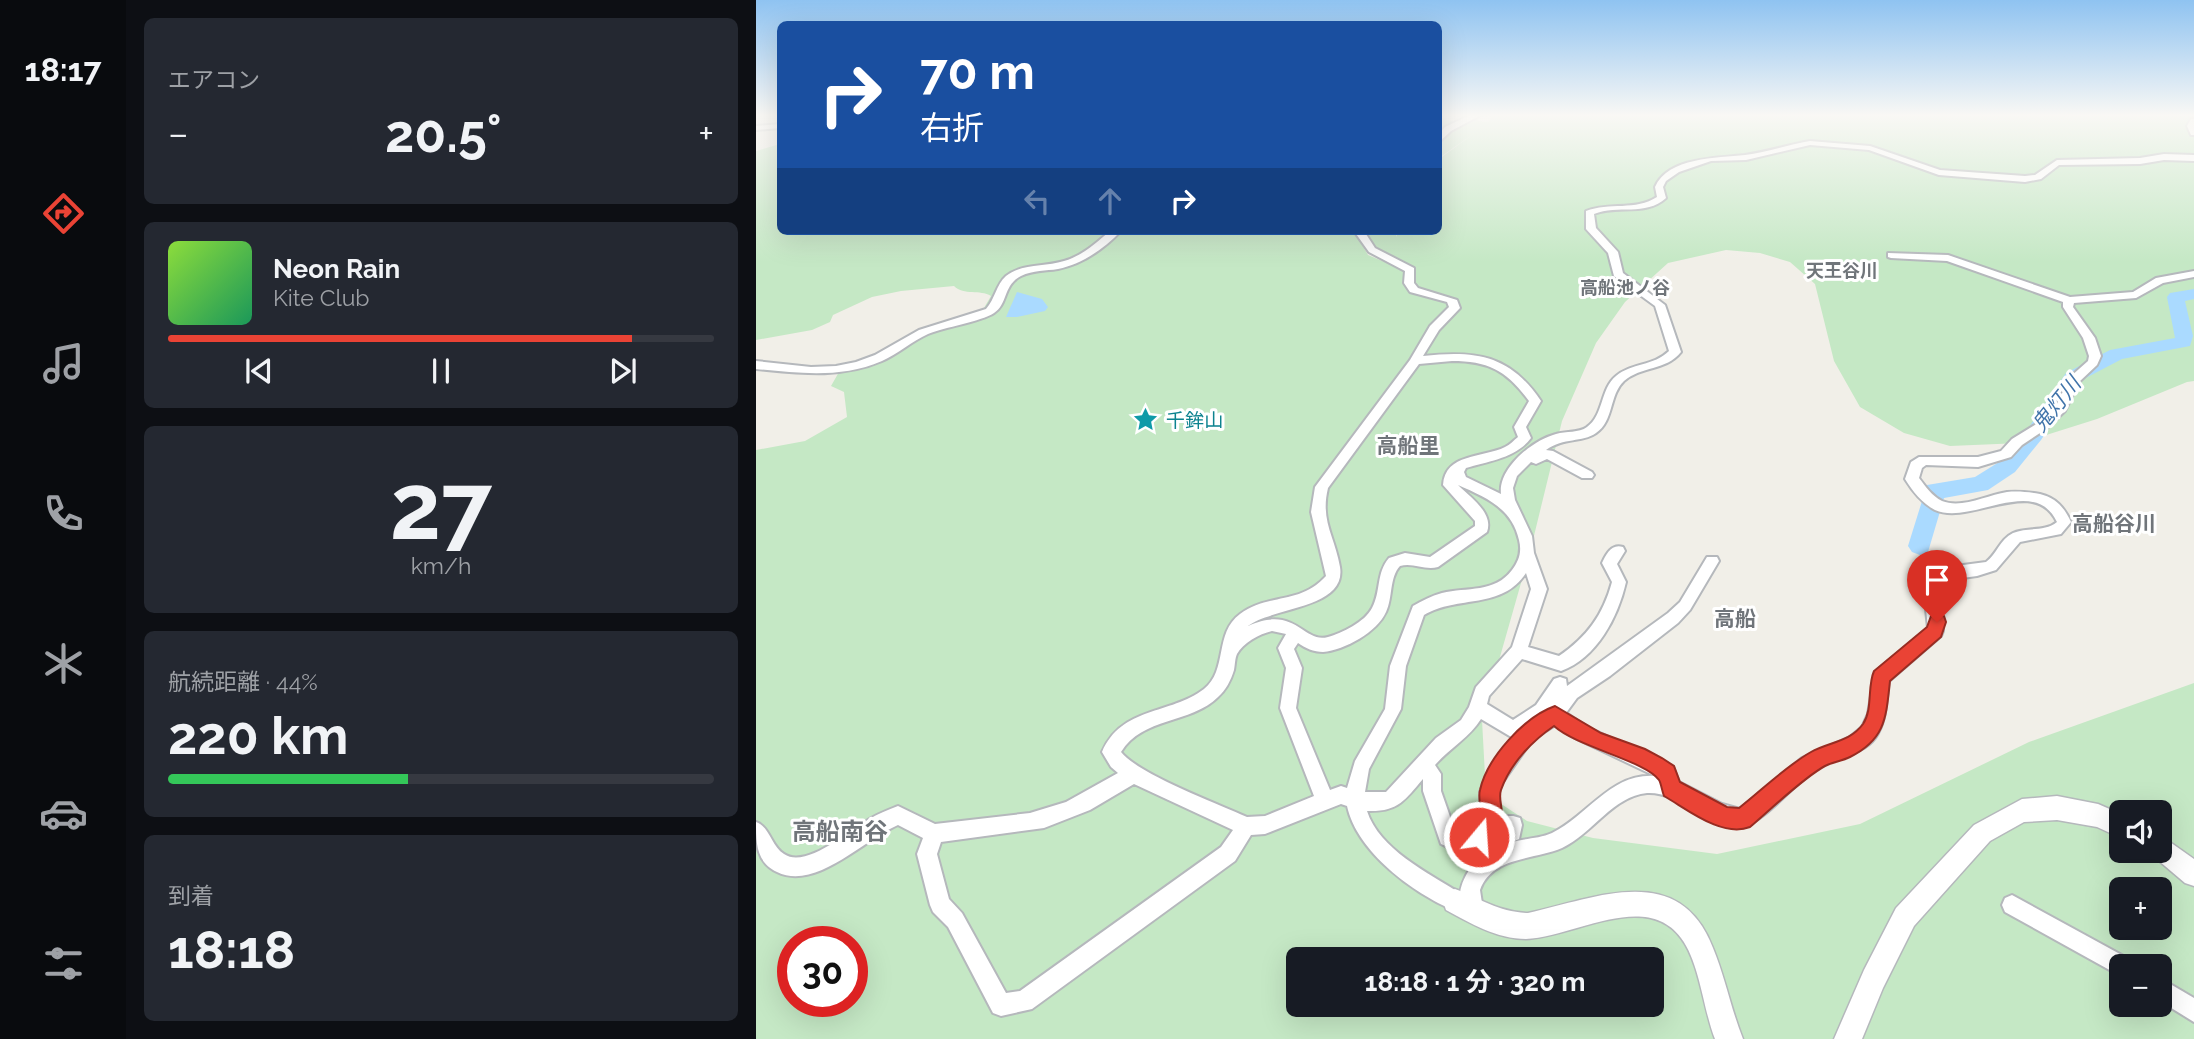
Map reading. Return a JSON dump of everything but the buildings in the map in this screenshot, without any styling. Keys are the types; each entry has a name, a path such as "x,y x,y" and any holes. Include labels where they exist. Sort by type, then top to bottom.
{"street":[{"path":"1362,235 1371,250 1410,270 1409,283 1414,290 1443,296 1452,300 1455,308 1434,328 1415,361 1322,487 1316,504 1318,520 1334,562 1334,578 1316,597 1258,611 1243,620 1230,640 1221,682 1207,696 1132,727 1116,739 1111,752 1117,761 1133,774 1245,826 1265,825 1342,795 1369,802 1390,801 1442,744 1467,726 1478,707 1482,692 1519,652 1539,589 1528,555 1526,531 1506,495 1509,478 1554,438 1587,433 1594,429 1606,413 1612,387 1618,379 1625,374 1663,362 1675,352 1660,305 1618,274 1612,252 1595,235 1588,217 1598,209 1640,208 1655,203 1662,198 1659,187 1661,180 1676,170 1693,164"},
{"path":"1917,164 1939,172 2025,179 2038,177 2055,164"},
{"path":"756,365 836,370 869,362 923,332 990,311 998,303 1009,279 1032,268 1055,267 1076,260 1090,253 1111,235"},
{"path":"1370,235 1371,250"},
{"path":"1891,255 1948,258 2069,300 2136,295 2160,280 2194,274"},
{"path":"1461,897 1488,865 1512,852 1557,840 1618,794 1634,787 1647,784 1672,788 1725,818 1742,819 1801,770 1819,758 1844,750 1863,738 1873,727 1881,677 1935,631 1937,622 1930,586 1933,577 1946,571 1988,568 1997,563 2009,542 2016,538 2062,528 2064,522 2056,508 2034,497 2008,495 1965,509 1952,509 1927,498 1912,479 1916,466 1924,460 1978,462 2006,454 2027,433 2042,426 2061,408 2074,380 2095,356 2089,338 2068,307 2069,300"},
{"path":"1227,655 1248,632 1261,627 1289,627 1296,634 1319,645 1350,635 1379,612 1393,563 1402,559 1433,564 1452,546 1475,536 1482,528 1482,519 1450,485 1450,475 1461,465 1518,446 1525,438 1521,427 1535,401 1527,387 1510,372 1472,356 1415,361"},
{"path":"1531,456 1536,459 1548,454 1587,475"},
{"path":"1461,465 1457,472 1460,480 1494,496 1514,511"},
{"path":"1519,652 1561,664 1587,646 1614,608 1619,582 1609,563 1618,551"},
{"path":"1528,555 1514,580 1498,591 1485,596 1439,598 1418,611 1397,670 1398,690 1393,708 1358,776 1354,798 1364,826 1380,848 1408,873 1461,897 1489,921 1519,926 1646,902 1672,911 1683,919 1696,936 1729,1039"},
{"path":"1423,765 1432,774 1432,792 1448,837 1463,844 1471,843 1488,826 1491,817 1489,792 1493,781 1526,734 1555,715 1571,692 1604,671 1673,618 1685,606 1712,561"},
{"path":"1296,634 1286,648 1294,668 1288,708 1325,800"},
{"path":"1478,707 1513,730 1542,710 1560,684"},
{"path":"1555,715 1596,740 1638,755 1655,765 1667,773 1672,788"},
{"path":"756,831 761,844 778,863 805,869 832,856 874,826 898,815 934,834 963,827 1033,821 1075,806 1133,774"},
{"path":"1848,1039 1872,979 1905,917 1982,833 2022,811 2057,808 2109,821"},
{"path":"1488,826 1513,825 1512,832 1497,838 1490,848 1488,865"},
{"path":"934,834 927,854 940,905 955,920 1000,1005 1024,1001 1228,854 1245,826"},
{"path":"2172,857 2194,874"},
{"path":"2012,905 2109,959"},
{"path":"2172,997 2194,1011"}],"green space":[{"path":"756,164 777,164 777,235 1356,235 1368,255 1394,266 1398,261 1375,250 1365,235 1442,235 1442,164 2194,164 2194,381 2097,419 2021,443 1950,446 1904,433 1860,407 1834,361 1815,284 1790,262 1760,253 1726,250 1668,263 1625,302 1596,343 1562,421 1531,548 1482,720 1486,794 1527,821 1593,838 1717,854 1860,824 2029,742 2194,683 2194,1039 756,1039 756,450 805,441 847,417 844,392 831,386 839,372 855,370 914,339 981,313 991,296 962,291 954,286 901,291 872,297 833,315 830,322 812,330 756,340"}],"water":[{"path":"1017,292 1042,299 1048,307 1045,311 1006,317"}],"waterway":[{"name":"鬼灯川","path":"1920,546 1935,491 1980,484 2007,467 2034,435 2073,377 2117,354 2184,342 2176,297 2194,294"}],"place":[{"name":"千鉾山","path":"1146,420"}],"district":[{"name":"天王谷川","path":"1842,270"},
{"name":"高船池ノ谷","path":"1625,287"},
{"name":"高船里","path":"1408,445"},
{"name":"高船谷川","path":"2114,523"},
{"name":"高船","path":"1735,618"},
{"name":"高船南谷","path":"840,831"}],"route":[{"path":"1479,837 1486,830 1491,817 1489,792 1500,769 1526,734 1555,715 1596,740 1638,755 1655,765 1667,773 1672,788 1704,807 1725,818 1742,819 1819,758 1844,750 1863,738 1873,727 1881,677 1935,631 1937,622"}]}
